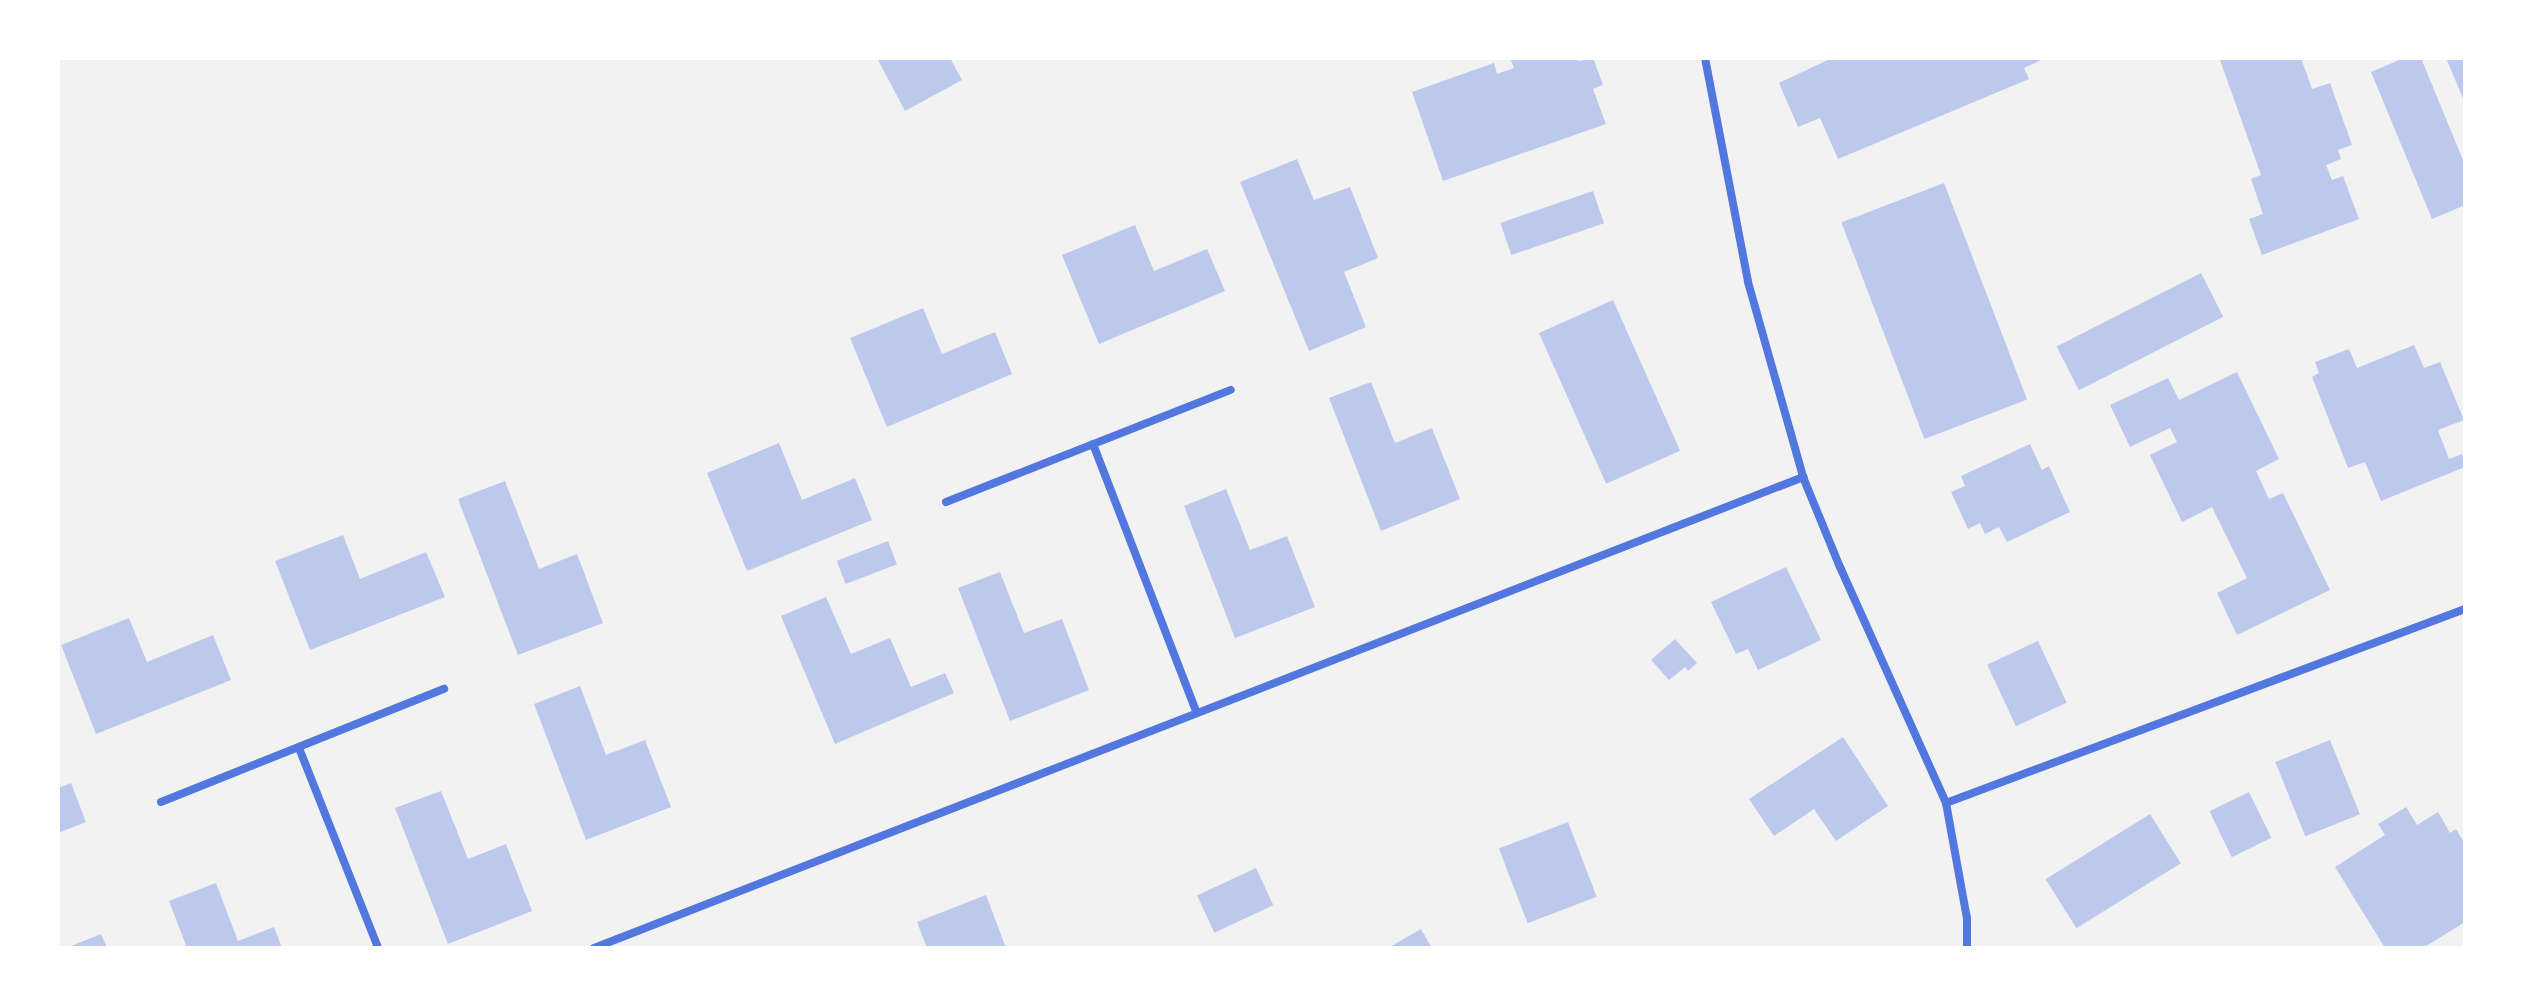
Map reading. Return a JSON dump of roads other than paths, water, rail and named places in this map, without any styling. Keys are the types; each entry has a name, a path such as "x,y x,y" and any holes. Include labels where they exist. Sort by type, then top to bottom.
{"street":[{"path":"1705,58 1748,282 1803,477 1946,803 1967,918 1967,948"},
{"path":"946,502 1231,390"},
{"path":"1093,444 1197,713"},
{"path":"594,948 1803,477"},
{"path":"1946,803 2465,609"},
{"path":"161,802 444,689"},
{"path":"299,748 378,948"}]}
